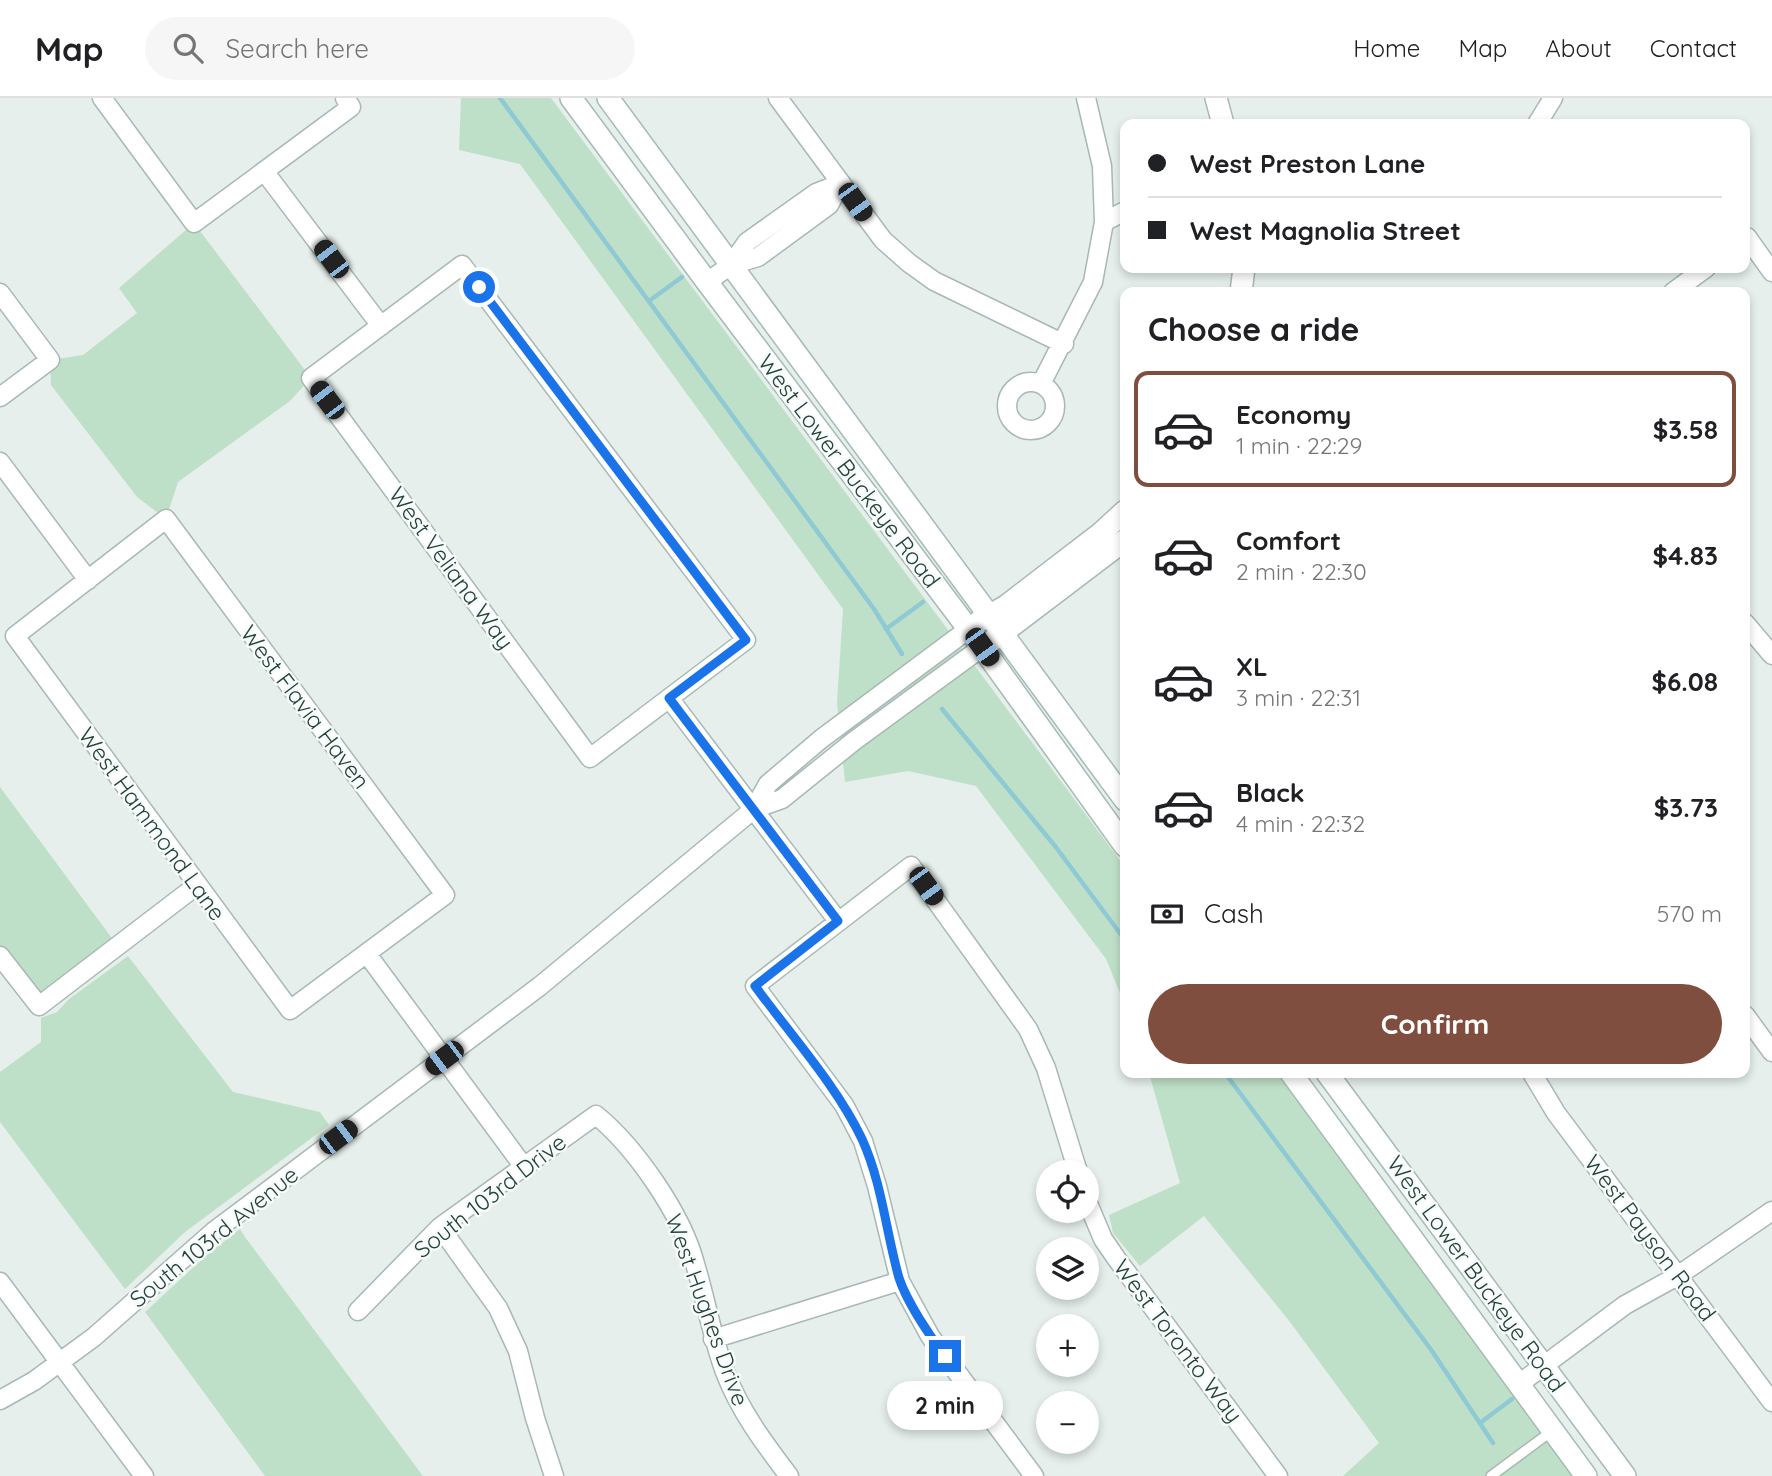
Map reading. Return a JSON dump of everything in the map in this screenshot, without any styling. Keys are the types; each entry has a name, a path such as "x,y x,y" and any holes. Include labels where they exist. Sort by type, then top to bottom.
{"main road":[{"name":"West Lower Buckeye Road","path":"571,98 707,282 1120,794"},
{"name":"West Lower Buckeye Road","path":"608,98 731,265 986,631 1120,838"},
{"path":"1216,98 1222,119"},
{"path":"986,631 1120,516"},
{"path":"986,631 1120,543"},
{"name":"West Lower Buckeye Road","path":"1295,1078 1586,1476"},
{"name":"West Lower Buckeye Road","path":"1331,1078 1625,1476"}],"street":[{"path":"102,98 194,223 348,103"},
{"path":"778,98 883,240 934,281 1063,344"},
{"path":"1041,384 1093,282 1104,222 1102,166 1086,98"},
{"path":"1540,119 1553,98"},
{"path":"264,171 381,326 462,265 746,640 669,698 838,921"},
{"path":"707,282 731,265 747,242 816,192 841,183"},
{"path":"1104,222 1120,214"},
{"path":"1104,222 1120,227"},
{"path":"1750,243 1772,272"},
{"path":"1680,287 1699,273"},
{"path":"0,293 50,360 0,397"},
{"name":"West Veliana Way","path":"381,326 311,378 590,758 669,698"},
{"path":"0,462 88,580"},
{"name":"West Flavia Haven","path":"88,580 166,519 444,895 367,954"},
{"name":"West Hammond Lane","path":"88,580 15,636 196,886 290,1010 367,954"},
{"path":"1750,629 1772,655"},
{"name":"South 103rd Avenue","path":"0,1400 60,1363 213,1232 540,986 754,809 782,799 986,631"},
{"path":"1034,1476 930,1336 900,1281 863,1141 844,1105 755,986 911,866 1028,1029 1046,1068 1074,1160"},
{"path":"0,956 39,1006 196,886"},
{"path":"367,954 524,1167"},
{"path":"1756,1032 1772,1020"},
{"path":"1750,1023 1772,1052"},
{"name":"West Payson Road","path":"1535,1078 1556,1113 1772,1402"},
{"name":"South 103rd Drive","path":"358,1311 440,1227 596,1115"},
{"name":"West Hughes Drive","path":"596,1115 612,1128 677,1217 695,1261 713,1339 739,1405 789,1476"},
{"path":"1519,1384 1625,1305 1679,1275 1772,1211"},
{"name":"West Toronto Way","path":"1096,1223 1116,1258 1278,1476"},
{"path":"440,1227 498,1308 519,1351 535,1418 554,1476"},
{"path":"713,1339 900,1281"},
{"path":"0,1282 144,1476"}],"lane":[{"path":"1491,1476 1552,1431"}],"green space":[{"path":"461,98 551,98 1120,860 1120,993 1106,959 976,786 908,771 845,782 837,703 843,609 520,164 459,150"},
{"path":"194,223 311,378 290,401 178,482 166,519 137,497 51,385 50,360 83,355 137,313 119,288"},
{"path":"0,787 117,945 39,1006 0,956"},
{"path":"128,956 233,1092 320,1112 329,1125 185,1232 125,1289 0,1122 0,1072 41,1042 41,1018 57,1012 69,999"},
{"path":"1150,1078 1281,1078 1574,1476 1343,1476 1379,1443 1290,1322 1204,1216 1140,1266 1113,1233 1109,1215 1180,1183"},
{"path":"240,1229 423,1476 265,1476 145,1312 208,1254"}],"waterway":[{"path":"500,98 874,609 902,654"},
{"path":"649,301 682,277"},
{"path":"886,629 923,602"},
{"path":"942,709 1055,846 1120,933"},
{"path":"1229,1078 1432,1351 1493,1443"},
{"path":"1480,1423 1512,1399"}],"route":[{"path":"479,287 746,640 669,698 838,921 755,986 844,1105 863,1141 900,1281 930,1336 945,1356"}]}
